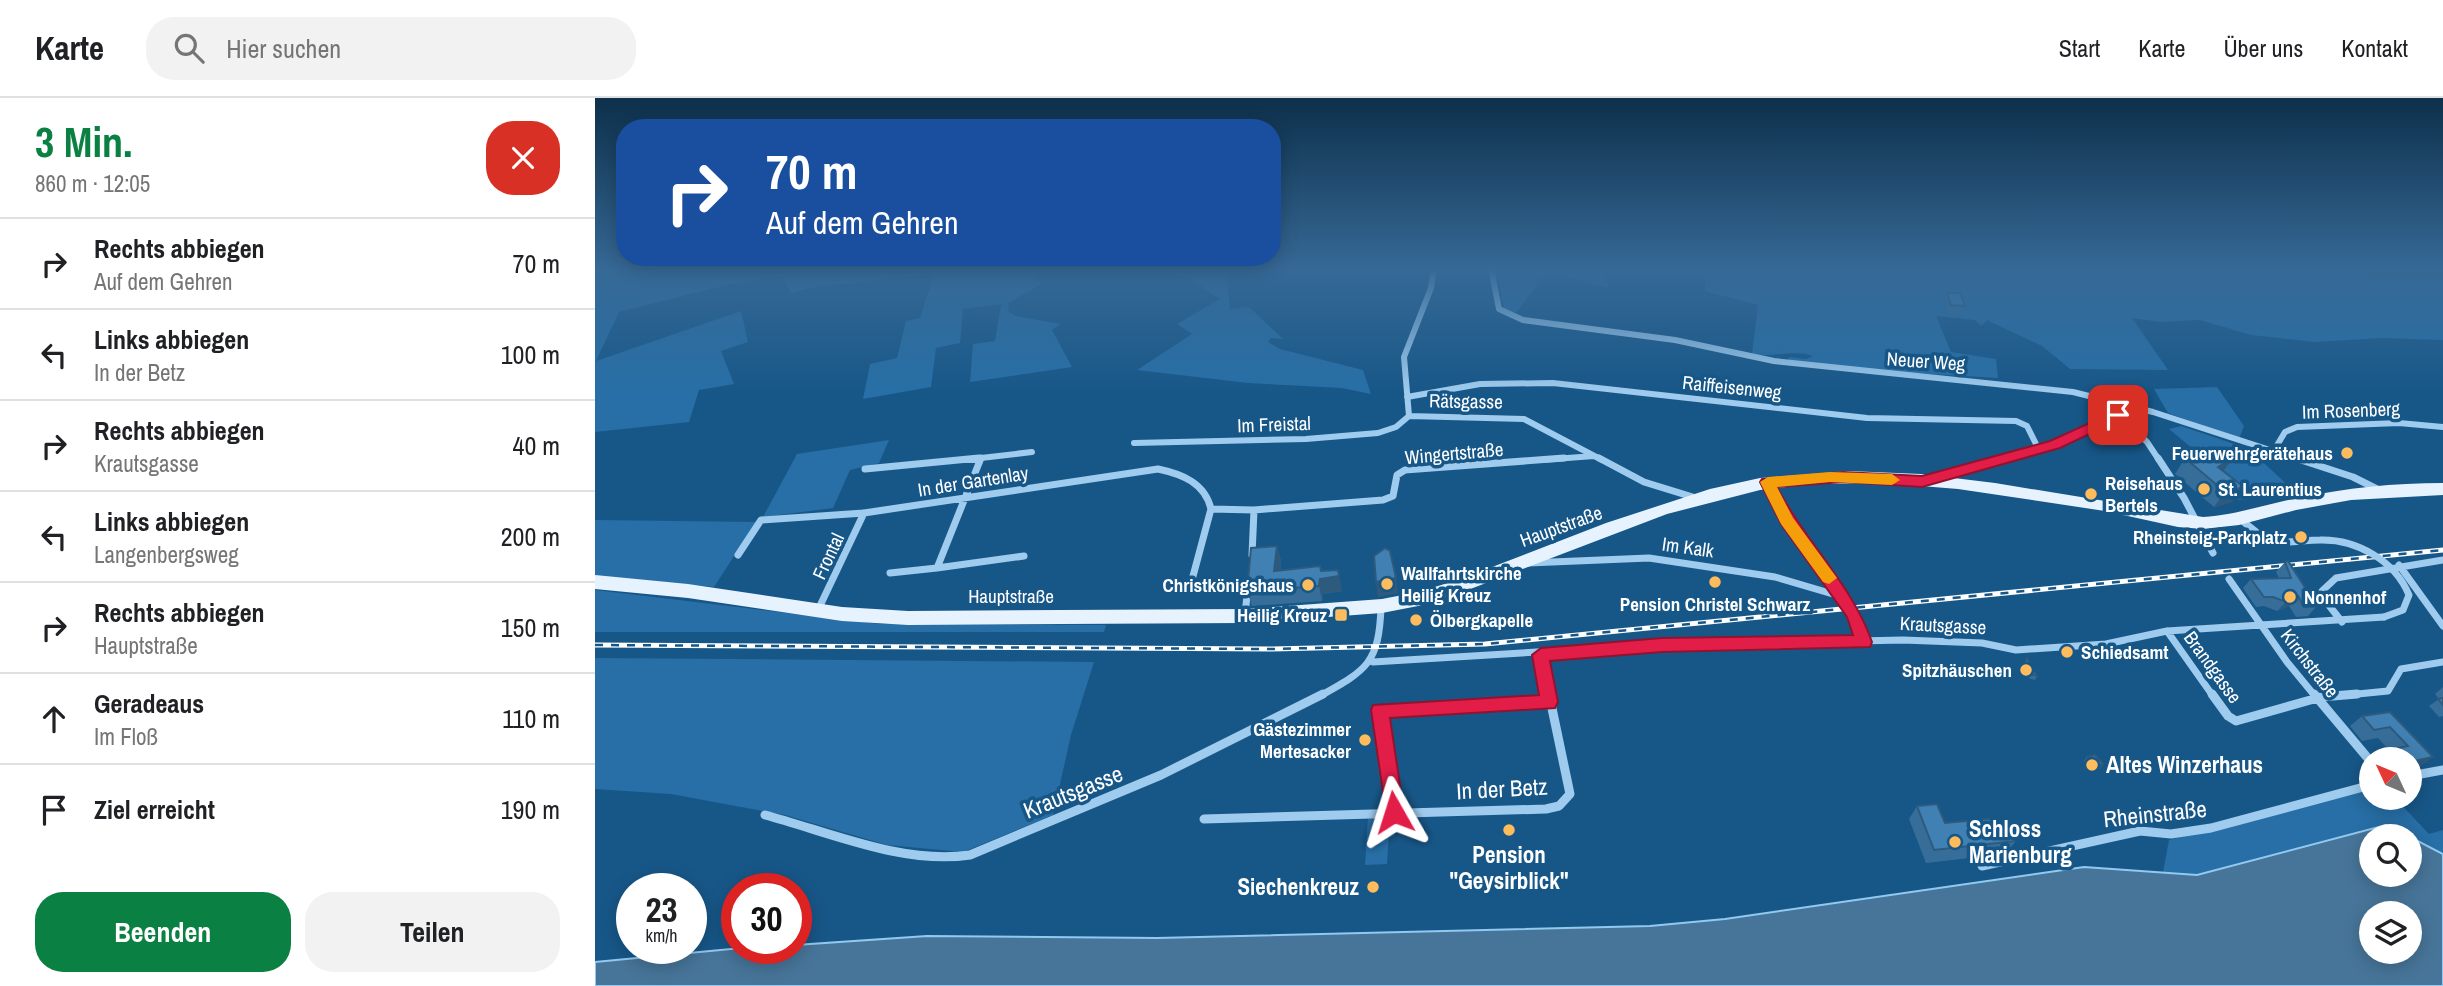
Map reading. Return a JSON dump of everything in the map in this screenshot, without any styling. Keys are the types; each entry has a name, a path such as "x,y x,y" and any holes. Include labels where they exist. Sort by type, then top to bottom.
{"main road":[{"name":"Hauptstraße","path":"595,582 688,591 818,611 908,618 1245,616 1382,606 1431,595 1700,499 1768,482 1843,477 1922,481 2075,501 2197,523 2240,519 2298,503 2383,492 2443,489"}],"street":[{"name":"Rätsgasse","path":"1423,309 1404,357 1409,416 1524,419 1644,482 1700,499"},
{"name":"Neuer Weg","path":"1500,309 1523,320 1675,340 1774,361 1875,374 2039,386 2153,412 2353,477 2383,492"},
{"name":"Raiffeisenweg","path":"1407,397 1480,384 1544,383 1867,418 2016,421 2027,426 2039,450"},
{"path":"2103,400 2147,442 2213,553"},
{"path":"1922,481 2039,450 2118,415"},
{"name":"Im Freistal","path":"1134,443 1293,439 1378,433 1396,427 1409,416"},
{"name":"Im Rosenberg","path":"2273,452 2285,432 2297,427 2399,423 2443,427"},
{"path":"865,469 1032,452"},
{"name":"Wingertstraße","path":"1211,509 1254,510 1390,499 1397,475 1405,470 1594,456"},
{"path":"937,568 981,458"},
{"name":"In der Gartenlay","path":"738,555 761,520 864,513 1158,469 1172,472 1200,486 1210,500 1211,509"},
{"path":"1768,482 1786,520 1854,615 1864,642"},
{"path":"1189,591 1211,509"},
{"path":"1250,566 1254,510"},
{"name":"Frontal","path":"818,611 864,513"},
{"name":"Krautsgasse","path":"765,815 833,832 880,848 964,856 1159,778 1306,704 1362,672 1373,662 1496,654 1541,655 1662,645 1963,642 2016,650 2106,644 2167,631 2260,624 2342,622 2384,617 2403,610 2409,595 2399,576 2378,558 2334,541 2284,544 2265,539 2240,519"},
{"path":"890,573 1024,556"},
{"name":"Im Kalk","path":"1524,562 1534,564 1649,558 1775,577 1843,597"},
{"path":"2342,622 2324,599 2322,591 2336,578 2399,565 2443,560"},
{"path":"2399,565 2443,626"},
{"path":"1245,616 1249,579"},
{"name":"Kirchstraße","path":"2229,579 2316,699 2359,748"},
{"path":"1373,662 1379,642 1382,606"},
{"name":"Brandgasse","path":"2167,631 2228,716 2236,721 2316,699"},
{"name":"In der Betz","path":"1204,819 1546,809 1559,806 1570,794 1541,655"},
{"path":"2316,699 2388,691 2401,669 2443,662"},
{"path":"1394,812 1380,710 1549,702"},
{"path":"2422,774 2443,770"},
{"name":"Rheinstraße","path":"1982,866 2140,831 2171,834 2211,828 2359,788"}],"shaded area":[{"path":"595,309 629,309 619,312 596,361 741,311 748,342 721,351 734,384 699,390 689,422 595,432"},
{"path":"923,309 963,309 960,343 936,348 931,387 863,399 870,364 897,358 906,321 920,318"},
{"path":"1000,309 1009,309 1016,316 1060,324 1052,330 1072,367 970,382 973,344 995,341"},
{"path":"1202,309 1252,309 1283,339 1271,338 1268,342 1280,349 1363,370 1371,394 1342,388 1248,383 1137,370 1192,334 1177,324"},
{"path":"1757,309 2443,309 2443,340 2381,338 2315,342 2251,335 2200,320 2161,322 2132,318 2168,370 2070,369 2042,346 1987,320 1981,326 1975,320 1936,316 1951,352 1996,359 1998,378 1863,370 1788,360 1789,357 1806,359 1813,356 1805,354 1752,354"},
{"path":"2217,387 2244,426 2239,439 2168,413 2154,389"},
{"path":"2181,426 2249,449 2297,494 2238,500 2193,449 2169,429"},
{"path":"889,440 879,463 850,470 833,508 763,517 797,454"},
{"path":"595,520 756,522 714,587 595,576"},
{"path":"595,590 880,624 1106,625 1104,632 595,632"},
{"path":"595,658 1094,662 1071,735 1053,815 963,852 887,845 785,815 671,794 595,789"},
{"path":"2359,793 2359,810 2406,810 2420,824 2359,824 2359,832 2197,875 2163,872 2169,840"},
{"path":"1368,816 1390,816 1387,864 1365,865"},
{"path":"2422,827 2429,834 2443,830 2443,854 2422,843"},
{"path":"2359,832 2359,887 2422,887 2422,843 2443,854 2443,986 595,986 595,962 616,960 616,964 707,964 707,951 721,950 721,964 812,964 812,944 927,936 1157,938 1650,926 1725,919 2084,867 2197,875"}],"building":[{"path":"2198,452 2206,453 2216,460 2233,458 2218,467 2244,487 2225,492 2185,458"},
{"path":"1277,546 1274,571 1320,566 1321,571 1338,570 1339,576 1320,579 1319,586 1247,591 1251,548"},
{"path":"1385,548 1390,551 1396,578 1376,582 1374,556"},
{"path":"2288,561 2317,606 2304,607 2298,596 2286,602 2264,597 2251,579 2291,578 2285,562"},
{"path":"2027,658 2037,676 2022,671"},
{"path":"2390,712 2433,757 2422,759 2422,747 2404,747 2408,746 2390,727 2374,730 2362,716"},
{"path":"2095,755 2103,764 2093,767 2087,757"},
{"path":"1937,804 1945,823 1998,818 2006,835 2013,834 2016,841 1934,850 1917,806"}],"railway":[{"path":"595,645 1272,649 1485,644 2443,550"}],"slow traffic":[{"path":"1829,578 1786,520 1768,482 1830,477 1892,480"}],"place":[{"name":"Feuerwehrgerätehaus","path":"2347,453"},
{"name":"St. Laurentius","path":"2204,489"},
{"name":"Reisehaus Bertels","path":"2091,494"},
{"name":"Rheinsteig-Parkplatz","path":"2301,537"},
{"name":"Pension Christel Schwarz","path":"1715,582"},
{"name":"Wallfahrtskirche Heilig Kreuz","path":"1387,584"},
{"name":"Christkönigshaus","path":"1308,585"},
{"name":"Nonnenhof","path":"2290,597"},
{"name":"Heilig Kreuz","path":"1341,615"},
{"name":"Ölbergkapelle","path":"1416,620"},
{"name":"Schiedsamt","path":"2067,652"},
{"name":"Spitzhäuschen","path":"2026,670"},
{"name":"Gästezimmer Mertesacker","path":"1365,740"},
{"name":"Altes Winzerhaus","path":"2092,765"},
{"name":"Pension \"Geysirblick\"","path":"1509,830"},
{"name":"Schloss Marienburg","path":"1955,842"},
{"name":"Siechenkreuz","path":"1373,887"}],"route":[{"path":"1394,812 1380,710 1462,704 1549,702 1541,655 1636,646 1864,642 1854,615 1786,520 1768,482 1843,477 1922,481 2039,450 2118,415"}]}
